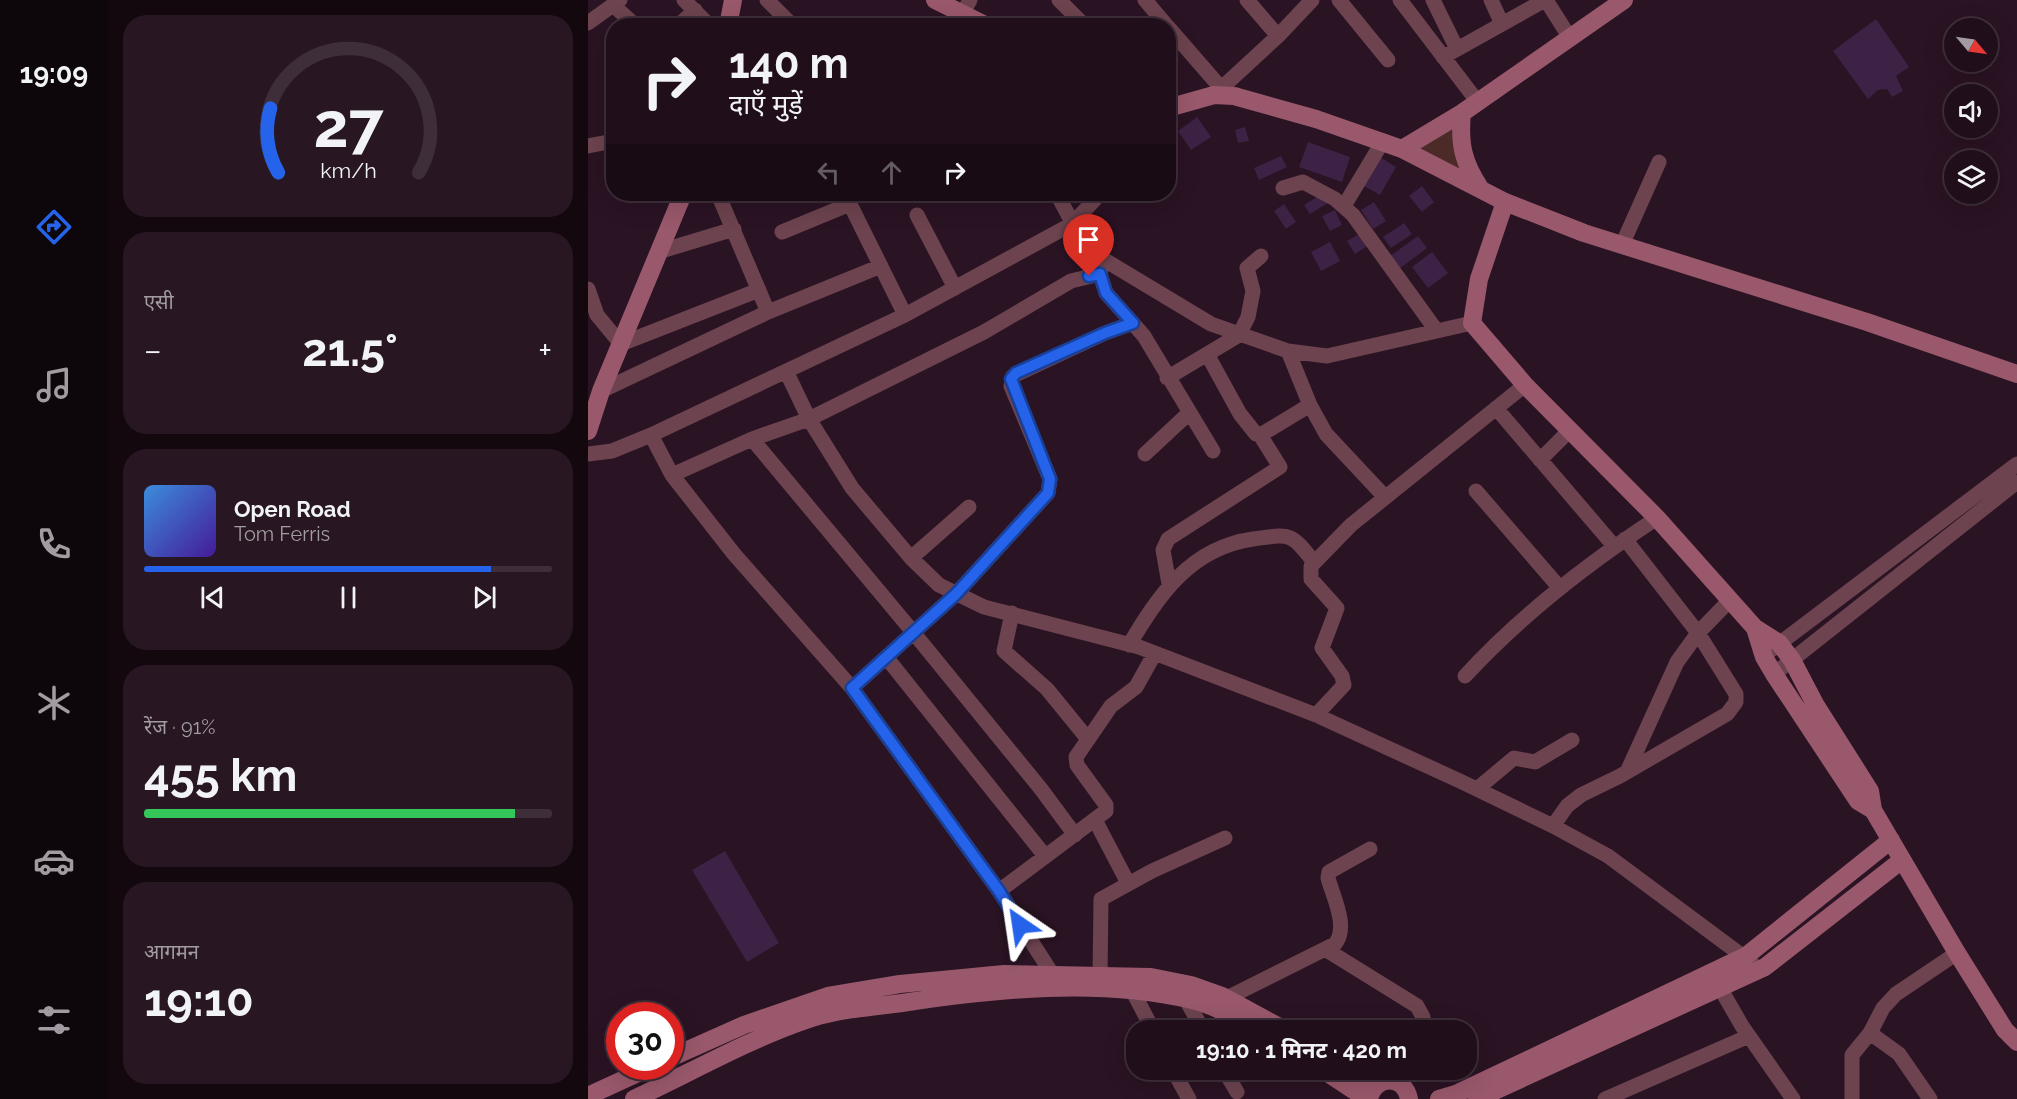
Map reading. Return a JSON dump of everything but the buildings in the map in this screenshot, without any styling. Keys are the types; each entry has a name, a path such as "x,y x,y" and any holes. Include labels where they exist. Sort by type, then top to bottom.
{"street":[{"path":"730,18 733,0"},
{"path":"766,0 785,18"},
{"path":"935,0 967,7 979,18"},
{"path":"1059,0 1077,18"},
{"path":"1145,0 1160,18"},
{"path":"1247,0 1278,36"},
{"path":"1176,105 1218,92 1278,36 1312,0"},
{"path":"1339,0 1366,36 1388,60"},
{"path":"1400,0 1477,101"},
{"path":"1433,0 1457,49"},
{"path":"1491,0 1502,24"},
{"path":"1402,149 1462,113 1624,0"},
{"path":"1443,57 1539,2 1570,38"},
{"path":"588,23 616,3 629,18"},
{"path":"689,5 702,18"},
{"path":"957,18 967,7"},
{"path":"1176,39 1218,92 1383,141 1505,202 1622,245 1868,322 2017,374"},
{"path":"1462,113 1460,136 1462,153 1467,168 1481,189"},
{"path":"1344,206 1383,141"},
{"path":"589,143 606,142"},
{"path":"1622,245 1659,162"},
{"path":"1283,188 1303,182 1344,206 1436,330"},
{"path":"588,431 602,391 680,201"},
{"path":"721,201 768,312"},
{"path":"782,232 844,201"},
{"path":"849,201 905,315"},
{"path":"1060,201 1081,239 1103,258 1197,316 1239,335 1288,351 1327,356 1472,323"},
{"path":"588,454 612,451 651,435 787,373 905,315 1072,224 1093,201"},
{"path":"1505,202 1479,279 1472,323 1525,385 1657,518 1729,601 1755,628 1779,643 1792,660 1815,704 1870,791 1873,810 1902,860 2005,1030 2017,1042"},
{"path":"916,215 955,288"},
{"path":"658,252 734,229"},
{"path":"1167,378 1239,335 1248,317 1253,291 1247,268 1261,255"},
{"path":"1103,258 1100,274 1106,293 1133,323 1153,351 1167,378 1213,451"},
{"path":"602,391 768,312 881,266"},
{"path":"672,475 752,439 809,419 984,332 1071,281 1100,274"},
{"path":"588,289 597,315 621,344"},
{"path":"621,344 759,290"},
{"path":"852,688 956,594 1043,500 1050,488 1050,479 1011,386 1013,376 1105,333 1133,323"},
{"path":"1288,351 1310,405 1335,446 1385,497"},
{"path":"1169,585 1163,550 1168,539 1280,467 1260,435 1252,432 1240,414 1208,354"},
{"path":"787,373 809,419 852,488 911,558 939,585 984,607 1155,653 1316,715 1477,789 1608,856 1752,963"},
{"path":"1316,715 1340,693 1344,685 1342,676 1322,648 1336,608 1311,579 1309,570 1314,562 1351,525 1525,385"},
{"path":"1260,435 1310,405"},
{"path":"1496,408 1540,460 1619,543 1698,633 1736,694 1733,708 1627,772 1573,801 1553,826"},
{"path":"1145,454 1189,413"},
{"path":"1540,460 1569,431"},
{"path":"651,435 672,475 734,554 852,688 999,891 1057,982"},
{"path":"752,439 913,632 1041,789 1075,835"},
{"path":"1764,657 1779,643 2017,464"},
{"path":"1774,674 2017,482"},
{"path":"1476,491 1559,587"},
{"path":"911,558 969,507"},
{"path":"1465,676 1510,629 1559,587 1657,518"},
{"path":"1129,645 1169,585 1209,552 1240,541 1291,537 1314,562"},
{"path":"1627,772 1677,662 1698,633 1729,601"},
{"path":"1012,613 1003,646 1006,654 1047,689 1087,738"},
{"path":"1755,628 1764,657 1774,674 1858,801 1873,810"},
{"path":"999,891 1105,813 1107,807 1075,760 1087,738 1111,706 1136,687 1155,653"},
{"path":"886,657 1045,856"},
{"path":"1477,789 1514,758 1535,762 1572,740"},
{"path":"1095,820 1128,883"},
{"path":"1100,976 1101,899 1128,883 1225,838"},
{"path":"1752,963 1891,840"},
{"path":"1227,998 1335,944 1341,933 1328,878 1329,872 1370,849"},
{"path":"1477,1099 1752,963 1798,943 1902,860"},
{"path":"1325,950 1418,1005 1424,1020"},
{"path":"1852,1099 1851,1060 1889,1001 1957,953"},
{"path":"684,1053 744,1025 825,1006 1027,989 1100,976 1151,977 1191,985 1227,998 1267,1020"},
{"path":"1716,981 1749,1036 1793,1099"},
{"path":"1439,1099 1456,1094 1716,981"},
{"path":"1057,982 1195,1000 1237,1020"},
{"path":"1132,990 1148,1020"},
{"path":"1185,998 1197,1020"},
{"path":"634,1099 778,1031 825,1006"},
{"path":"1870,1033 1892,1047 1906,1061 1930,1099"},
{"path":"1605,1099 1749,1036"},
{"path":"588,1096 623,1080"},
{"path":"1179,1080 1189,1099"},
{"path":"1230,1080 1237,1092"},
{"path":"1343,1080 1371,1094"},
{"path":"1360,1080 1371,1094"},
{"path":"1371,1094 1386,1080 1406,1085"}],"shaded area":[{"path":"1458,120 1468,176 1407,151"}],"route":[{"path":"1020,925 999,891 852,688 956,594 1048,493 1050,479 1011,386 1011,379 1016,373 1105,333 1133,323 1106,293 1101,284 1100,274 1089,276"}]}
